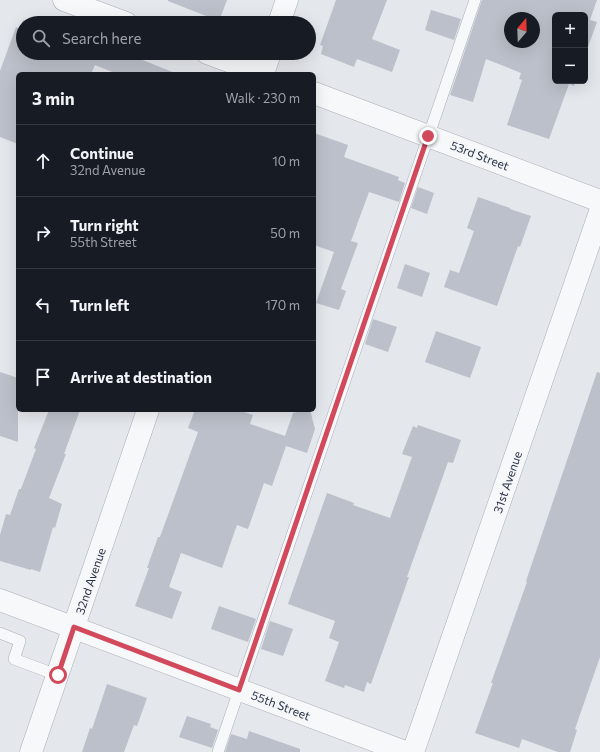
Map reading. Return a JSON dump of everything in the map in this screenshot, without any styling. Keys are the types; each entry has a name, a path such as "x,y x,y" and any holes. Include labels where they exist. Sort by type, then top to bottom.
{"street":[{"path":"64,0 107,16"},
{"path":"282,16 287,0"},
{"path":"226,60 258,72"},
{"path":"264,72 268,60"},
{"name":"53rd Street","path":"316,94 600,201"},
{"name":"31st Avenue","path":"413,752 600,212"},
{"name":"32nd Avenue","path":"31,752 147,412"},
{"name":"55th Street","path":"0,600 405,752"}],"lane":[{"path":"218,752 475,0"},
{"path":"0,633 20,640 14,659 58,675"}],"building":[{"path":"227,0 221,16 206,16 168,1"},
{"path":"336,0 387,0 372,39 400,50 392,72 357,59 354,67 321,54 323,46 320,45"},
{"path":"482,0 597,0 590,20 597,22 588,47 588,12 552,12 552,84 569,84 549,139 507,125 522,80 519,79 521,73 486,59 473,102 450,95"},
{"path":"431,10 461,19 454,40 425,30"},
{"path":"16,27 16,60 142,60 172,72 112,72 95,65 92,72 16,72 16,143 0,137 0,71"},
{"path":"316,134 348,145 344,157 399,177 398,180 405,183 399,202 369,192 351,241 358,243 341,289 346,291 339,310 316,303 334,252 316,246"},
{"path":"418,187 434,193 427,214 411,208"},
{"path":"478,197 531,216 520,247 518,246 497,306 444,287 450,270 459,273 474,231 467,228"},
{"path":"405,264 430,273 422,297 397,288"},
{"path":"373,319 397,327 388,352 365,344"},
{"path":"436,331 481,347 470,378 425,362"},
{"path":"0,372 16,377 18,442 0,436"},
{"path":"597,372 600,373 600,657 575,729 577,730 570,752 558,752 522,739 519,748 475,733"},
{"path":"48,412 79,412 64,454 66,454 49,498 62,504 55,528 53,527 40,572 0,561 0,535 6,514 10,515 36,449 34,448"},
{"path":"194,412 244,412 253,415 250,424 285,436 293,413 311,412 315,429 307,453 286,446 272,486 264,483 248,529 237,525 222,568 181,553 169,587 182,592 172,619 135,606 149,568 147,568 158,537 160,537 198,432 188,428"},
{"path":"418,425 461,440 453,463 448,462 371,684 367,682 364,692 345,685 344,688 325,681 339,642 329,638 335,621 288,604 327,493 354,503 353,505 390,518 412,457 402,454 413,426 417,428"},
{"path":"219,606 256,619 248,642 211,629"},
{"path":"270,621 293,629 283,656 261,649"},
{"path":"107,684 147,698 137,726 134,725 124,752 82,752 90,728 92,729"},
{"path":"187,716 211,724 210,727 218,730 212,748 179,737"},
{"path":"249,731 300,749 300,752 225,752 231,734 247,739"}],"route":[{"path":"58,675 74,627 239,690 428,136"}]}
